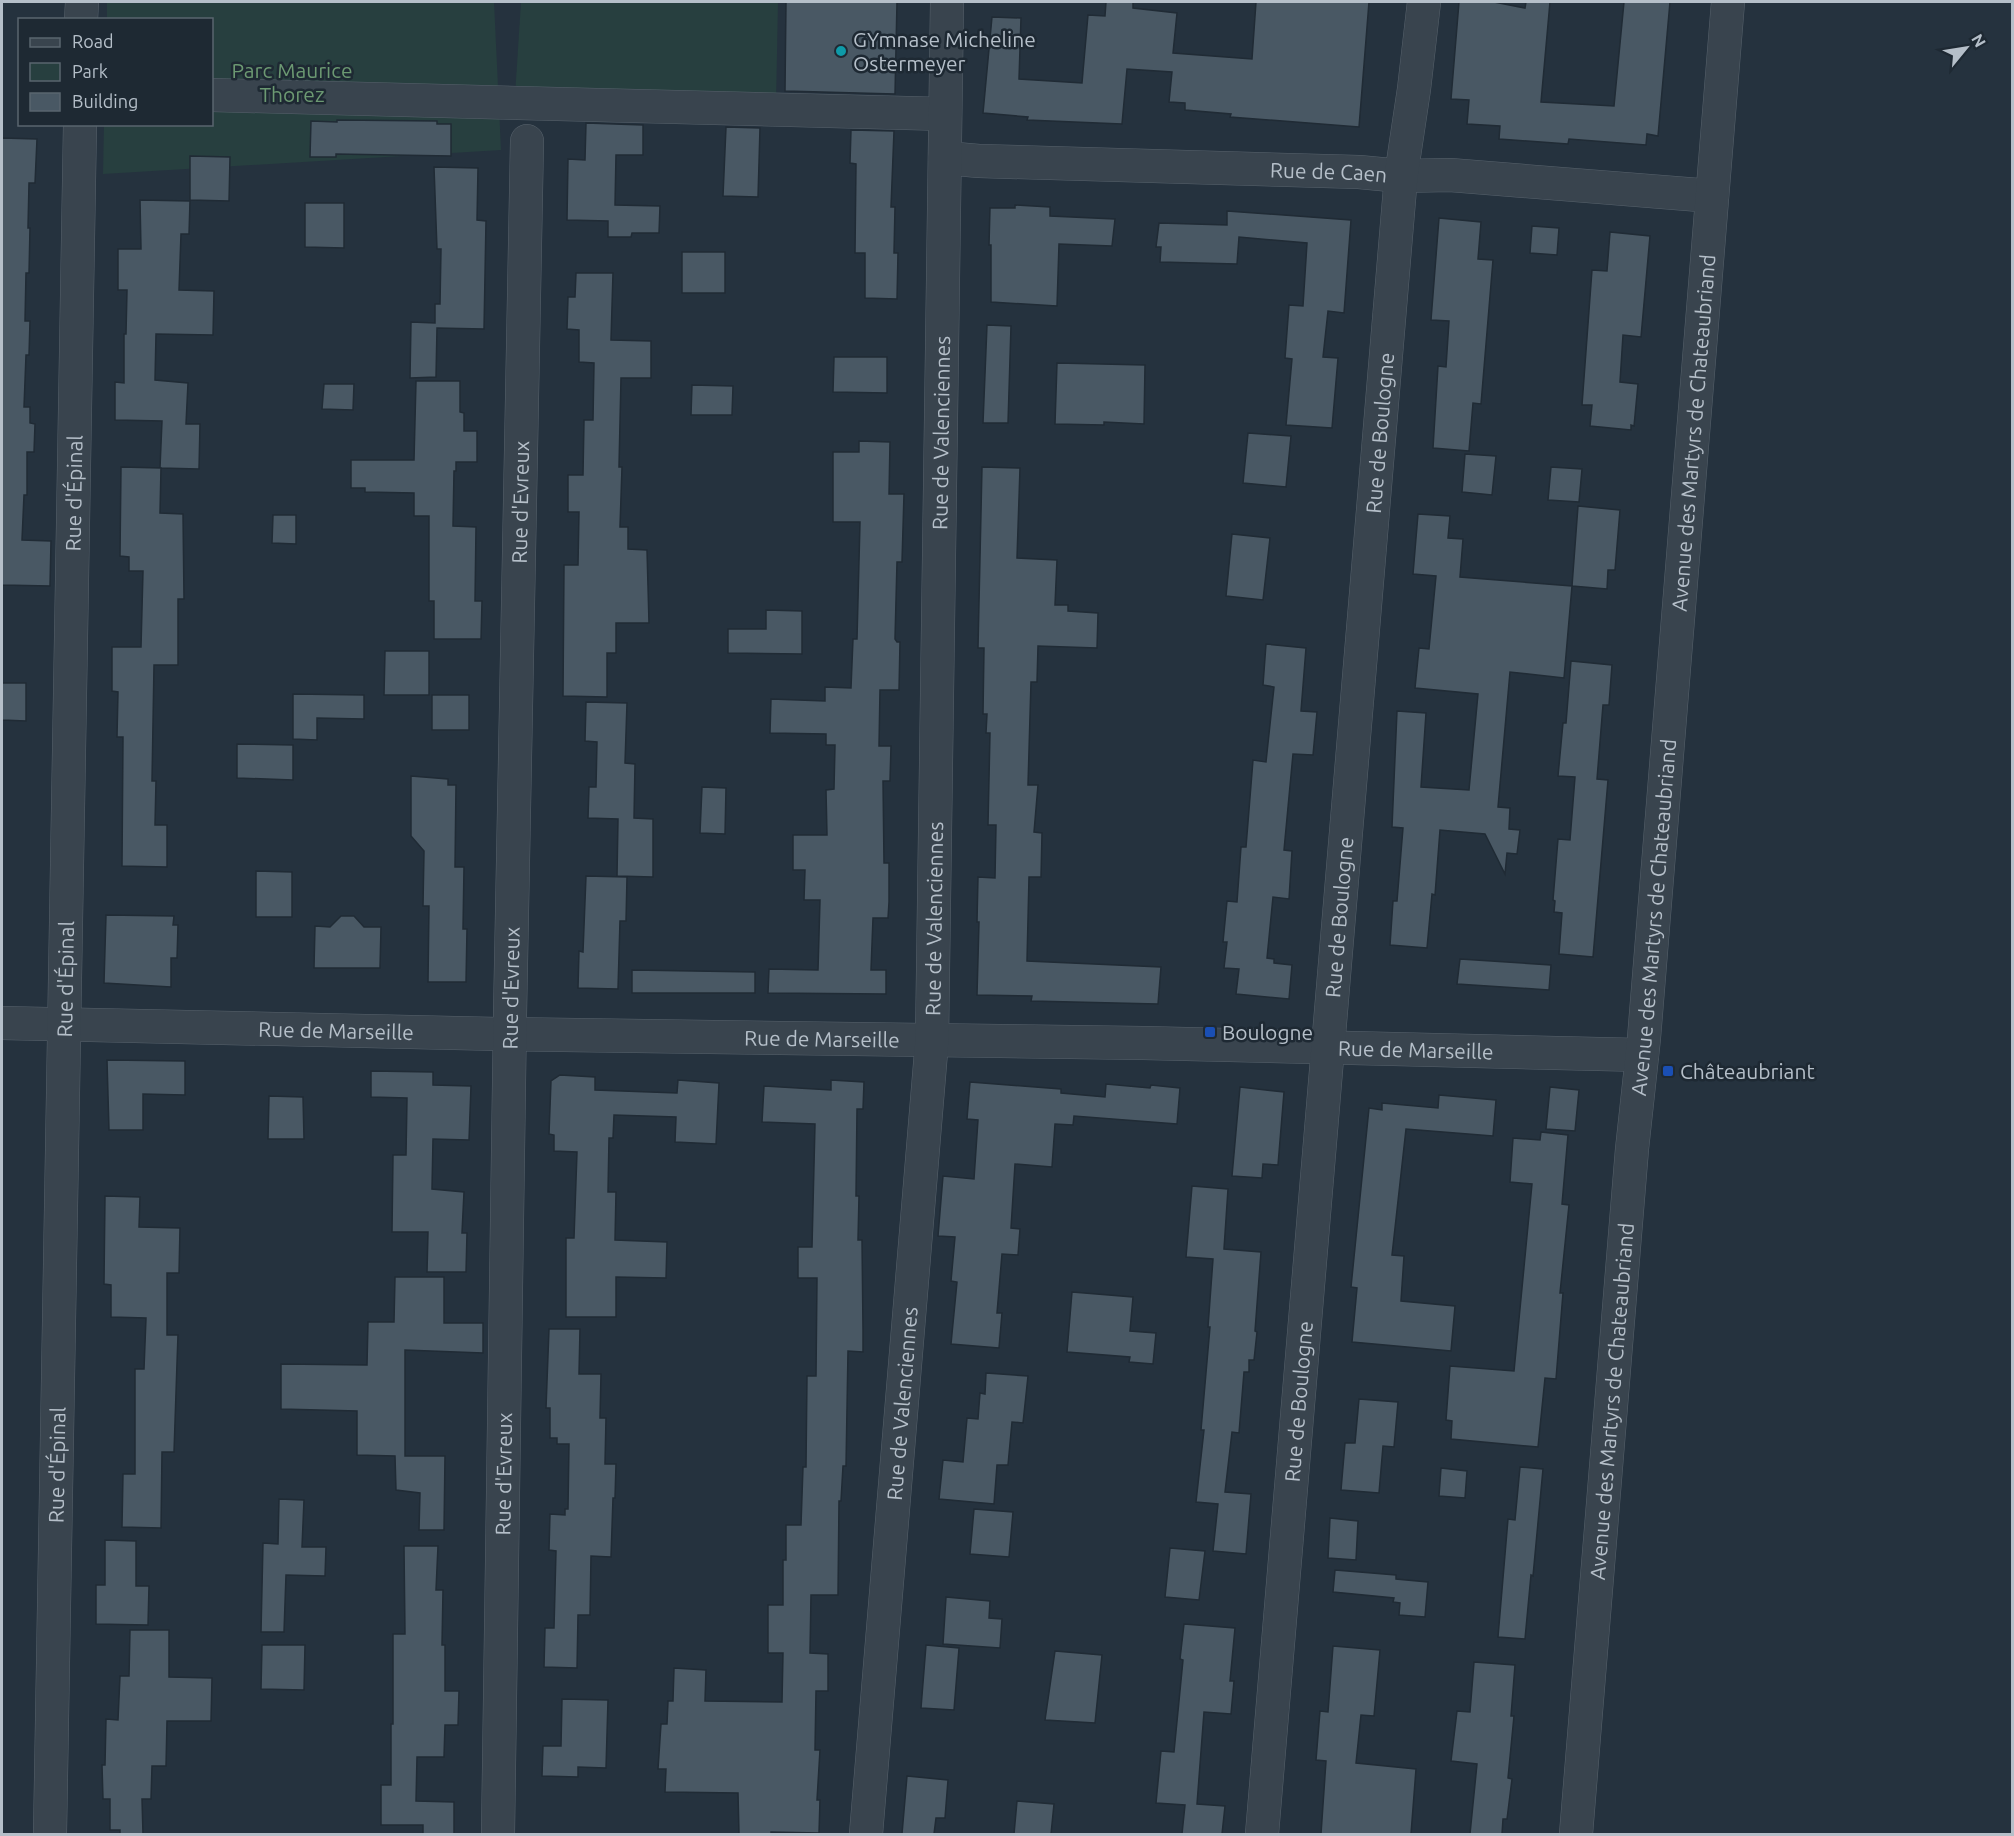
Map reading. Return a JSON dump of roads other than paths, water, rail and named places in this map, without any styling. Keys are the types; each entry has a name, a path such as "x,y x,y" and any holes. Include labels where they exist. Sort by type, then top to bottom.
{"street":[{"path":"81,18 82,2"},
{"name":"Rue de Valenciennes","path":"866,1834 932,1040 946,2"},
{"name":"Rue de Boulogne","path":"1262,1834 1401,176 1424,2"},
{"name":"Avenue des Martyrs de Chateaubriand","path":"1576,1834 1728,2"},
{"path":"213,96 945,114"},
{"name":"Rue d'Épinal","path":"50,1834 80,126"},
{"name":"Rue d'Evreux","path":"498,1834 527,141"},
{"name":"Rue de Caen","path":"945,158 979,161 1359,172 1401,176 1450,175 1712,196"},
{"name":"Rue de Marseille","path":"2,1023 1329,1047 1642,1055"}],"place":[{"name":"GYmnase Micheline Ostermeyer","path":"841,51"},
{"name":"Boulogne","path":"1210,1032"},
{"name":"Châteaubriant","path":"1668,1071"}],"park label":[{"name":"Parc Maurice Thorez","path":"292,82"}]}
